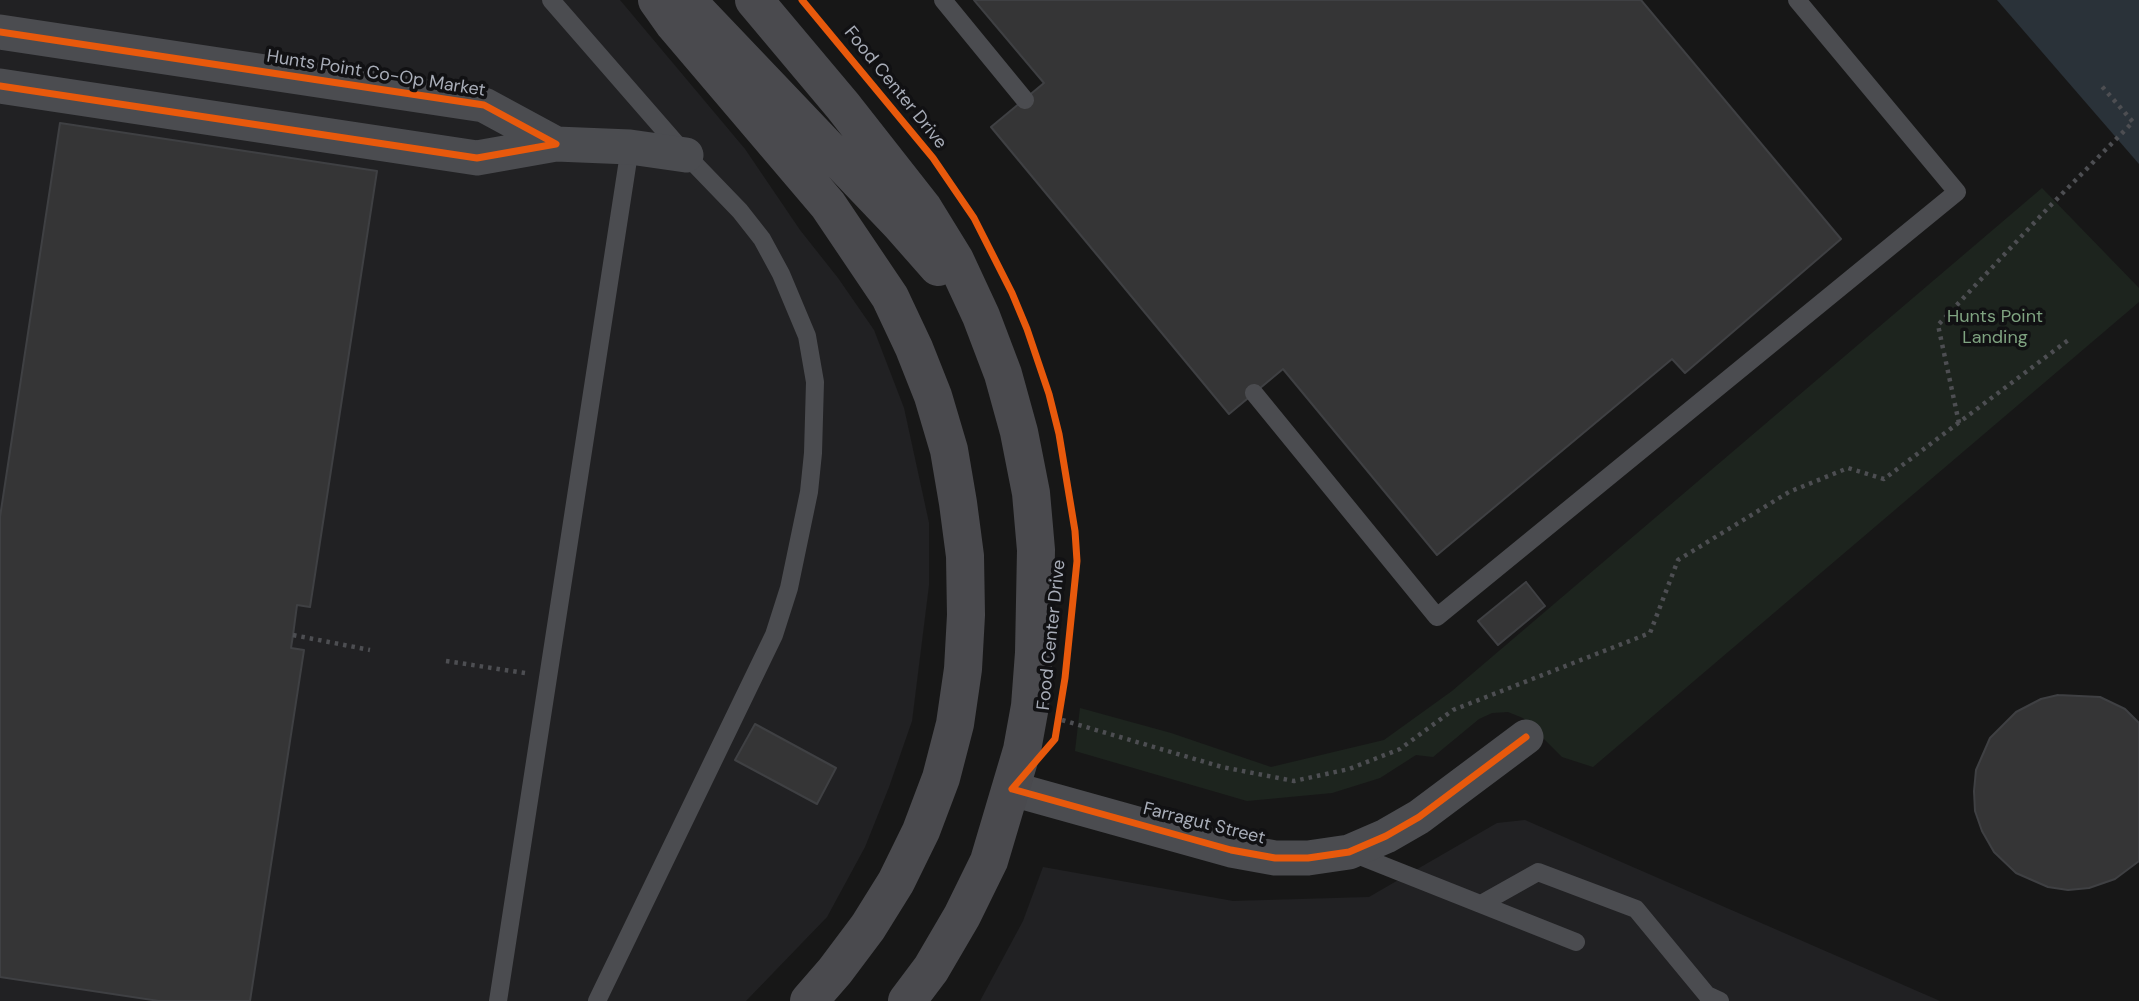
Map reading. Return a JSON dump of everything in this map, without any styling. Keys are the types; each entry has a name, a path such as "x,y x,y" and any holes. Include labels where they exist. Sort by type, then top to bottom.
{"main road":[{"path":"657,0 674,24 828,205 890,297 933,396 949,450 958,503 965,556 963,669 955,724 941,778 921,831 896,882 852,949 809,1001"},
{"path":"686,0 901,225 981,316"},
{"name":"Food Center Drive","path":"754,0 843,106 923,208 955,260 981,316 1003,374 1019,432 1031,493 1036,550 1034,653 1030,706 1022,750 989,861 931,969 907,1001"}],"street":[{"name":"Hunts Point Co-Op Market","path":"0,32 484,105 556,144"},
{"name":"Hunts Point Co-Op Market","path":"0,86 477,158 556,144 631,147 686,155"},
{"name":"Farragut Street","path":"1012,789 1231,850 1275,858 1308,858 1349,852 1386,836 1419,817 1526,737"}],"lane":[{"path":"551,0 762,239 781,274 807,336 814,371 812,464 801,536 774,635 597,1001"},
{"path":"943,0 1025,100"},
{"path":"1254,393 1437,617 1957,192 1797,0"},
{"path":"498,1001 631,147"},
{"path":"1349,852 1576,942"},
{"path":"1481,904 1538,872 1636,909 1707,995 1720,1001"}],"path":[{"path":"1959,423 1938,326 2133,122 2099,82"},
{"path":"1060,719 1222,767 1294,781 1349,769 1400,749 1454,710 1650,633 1678,560 1789,492 1848,468 1884,479 2071,338"},
{"path":"293,635 370,650"},
{"path":"446,662 549,677"}],"shaded area":[{"path":"0,0 620,0 745,149 800,230 874,330 904,408 929,523 929,585 912,721 889,787 865,847 827,917 746,1001 0,1001"},
{"path":"1997,0 2139,0 2139,164"},
{"path":"1525,820 1940,1001 980,1001 1023,921 1043,867 1233,901 1369,897 1497,823"}],"green space":[{"name":"Hunts Point Landing","path":"2042,188 2139,288 2139,302 1593,767 1562,757 1523,718 1508,712 1492,713 1479,719 1433,757 1416,755 1380,778 1332,793 1247,801 1075,751 1080,708 1171,733 1271,767 1384,740 1452,691"}],"building":[{"path":"974,0 1641,0 1841,239 1685,373 1672,359 1437,555 1283,369 1229,414 991,127 1044,83"},
{"path":"60,123 377,171 310,607 297,605 291,648 304,650 250,1001 159,1001 0,977 0,517"},
{"path":"1526,582 1545,606 1498,645 1478,621"},
{"path":"2058,695 2100,697 2125,709 2139,723 2139,861 2115,879 2089,888 2068,890 2048,887 2016,873 1994,852 1975,811 1976,770 1990,738 2016,712 2041,699"},
{"path":"755,724 836,768 817,804 735,760"}],"cycle path":[{"path":"802,0 933,158 974,218 1012,293 1049,394 1059,434 1075,531 1077,561 1065,678 1055,739 1012,789 1231,850 1275,858 1308,858 1349,852 1386,836 1419,817 1526,737"},
{"path":"0,32 484,105 556,144 477,158 0,86"}]}
